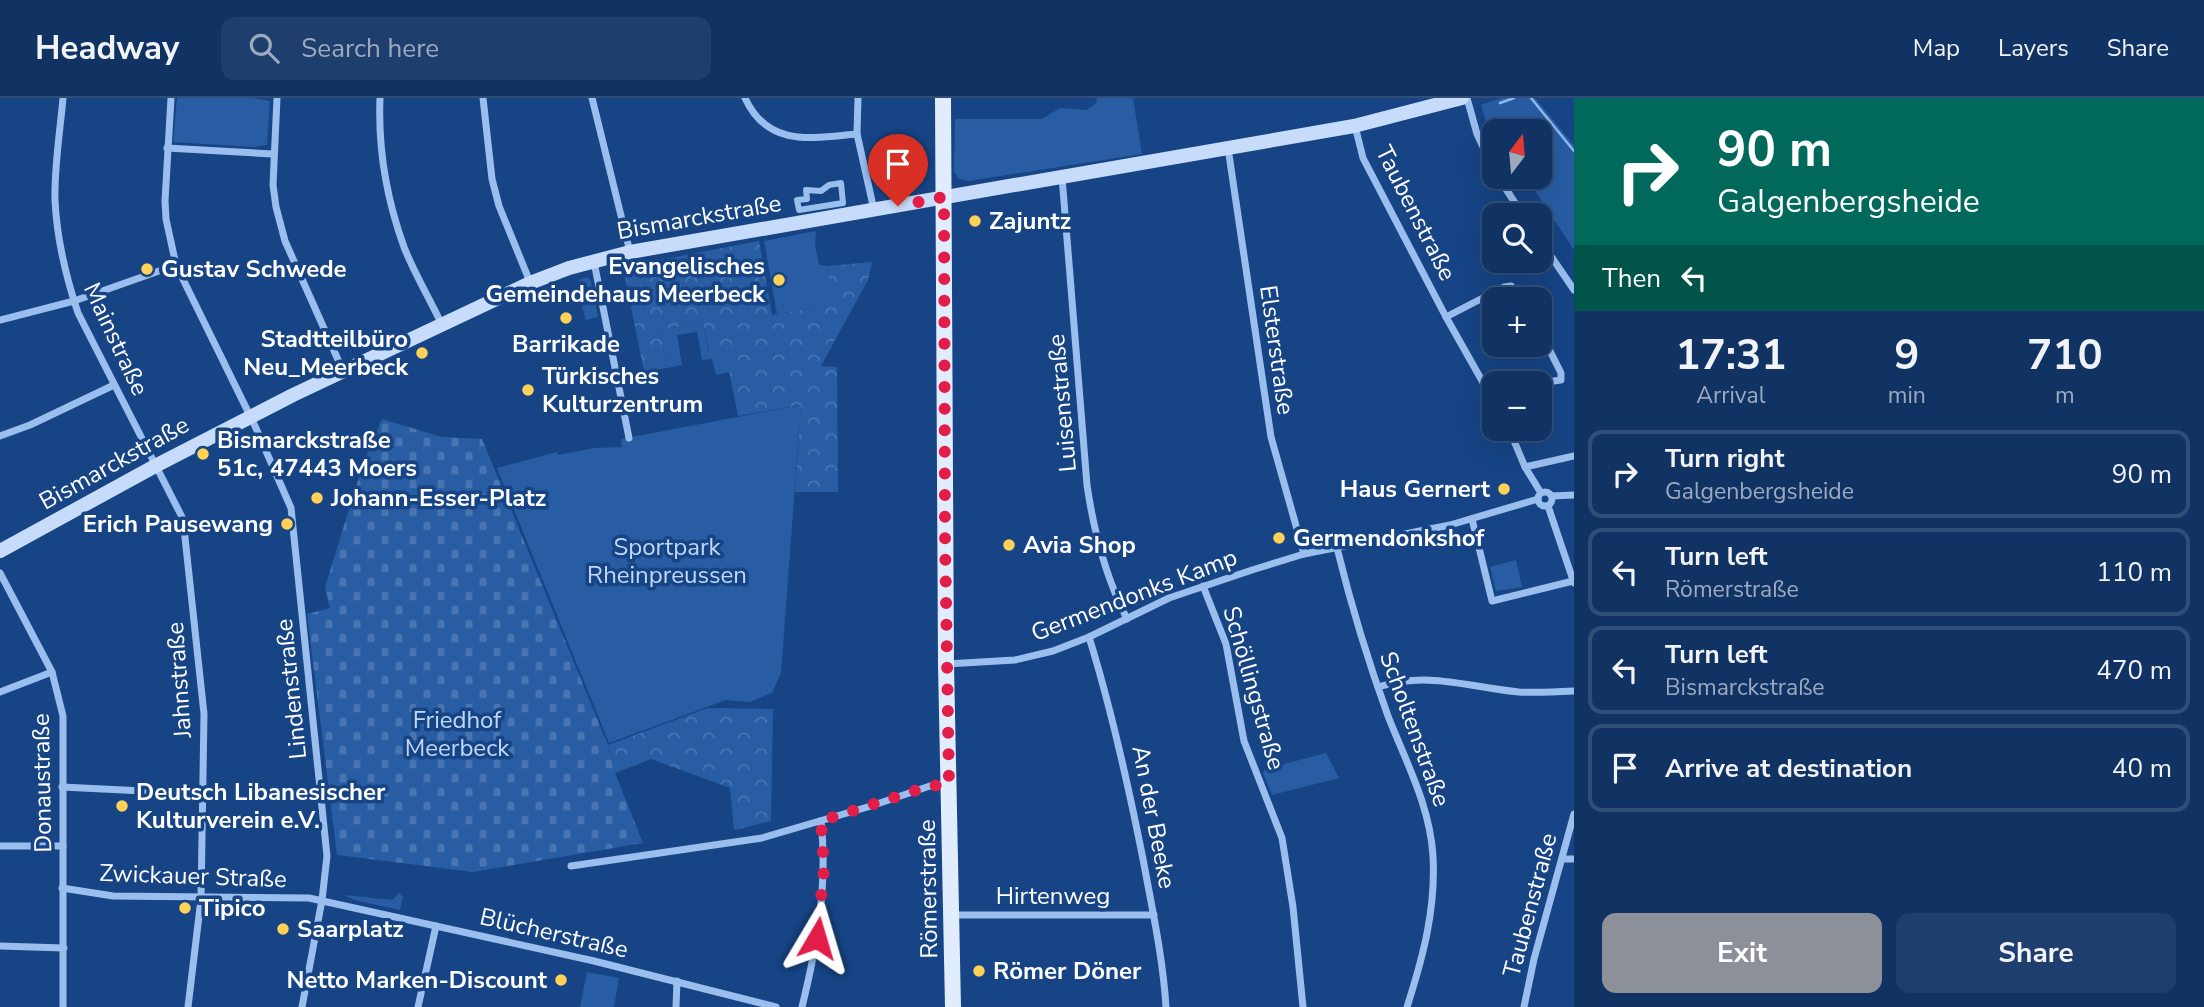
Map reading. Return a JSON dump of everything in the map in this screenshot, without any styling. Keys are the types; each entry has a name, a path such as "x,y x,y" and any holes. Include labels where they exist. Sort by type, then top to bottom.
{"main road":[{"name":"Römerstraße","path":"943,98 946,664 953,1007"},
{"name":"Bismarckstraße","path":"0,551 250,415 530,283 594,261 629,252 1354,126 1464,98"}],"street":[{"name":"Mainstraße","path":"63,98 55,199 63,262 78,313 157,465"},
{"name":"Lindenstraße","path":"171,98 166,219 176,265 250,415 291,508 327,856 322,900 302,1007"},
{"path":"277,98 272,185 285,241 343,371"},
{"path":"380,98 385,180 391,203 405,248 442,325"},
{"path":"482,98 492,179 499,206 530,283"},
{"path":"592,98 629,252"},
{"path":"744,98 760,121 784,135 811,138 857,134"},
{"path":"858,98 857,134 874,210"},
{"path":"1464,98 1482,145"},
{"name":"Taubenstraße","path":"1354,126 1363,158 1446,317 1482,378"},
{"path":"167,148 273,154"},
{"name":"Elsterstraße","path":"1228,148 1271,437 1304,554"},
{"name":"Luisenstraße","path":"1062,177 1087,485 1094,531 1111,588 1127,620"},
{"path":"841,183 844,203 799,211 797,200 807,199 806,190 821,191 841,183"},
{"path":"1552,258 1574,290"},
{"path":"594,261 629,438"},
{"path":"0,320 74,301 176,265"},
{"name":"Taubenstraße","path":"1446,317 1482,299"},
{"path":"1552,354 1562,373 1561,380 1552,381"},
{"path":"0,436 41,420 114,385"},
{"path":"1514,441 1540,496 1541,505 1548,506"},
{"path":"1525,467 1574,456"},
{"name":"Jahnstraße","path":"157,465 183,519 204,714 201,899 188,1007"},
{"path":"1540,496 1548,492 1552,496 1574,495"},
{"name":"Germendonks Kamp","path":"946,664 1015,660 1053,651 1127,620 1169,598 1203,586 1304,554 1472,519 1540,496"},
{"path":"1548,506 1552,502 1552,496"},
{"path":"1472,519 1492,601 1574,582 1548,506"},
{"name":"Scholtenstraße","path":"1337,548 1378,687 1419,789 1429,824 1433,854 1433,898 1427,937 1407,1007"},
{"name":"Donaustraße","path":"0,573 52,672 63,716 63,1007"},
{"name":"Schöllingstraße","path":"1203,586 1226,643 1244,741 1282,838 1293,907 1303,1007"},
{"name":"An der Beeke","path":"1089,637 1110,704 1154,915 1166,1007"},
{"path":"0,692 52,672"},
{"path":"1378,687 1409,679 1426,679 1521,692 1574,691"},
{"path":"571,866 762,838 930,786 949,784"},
{"path":"62,787 204,794"},
{"name":"Taubenstraße","path":"1524,1007 1574,814"},
{"path":"802,1007 813,962 820,913 824,869 821,821"},
{"path":"0,846 63,846"},
{"path":"1562,859 1574,859"},
{"name":"Zwickauer Straße","path":"62,888 113,896 322,900"},
{"name":"Blücherstraße","path":"322,900 677,981 776,1007"},
{"name":"Hirtenweg","path":"952,915 1154,915"},
{"path":"418,1007 436,926"},
{"path":"0,946 64,948"},
{"path":"676,1007 677,981"}],"green space":[{"path":"177,98 252,98 270,101 267,145 254,147 173,142"},
{"path":"1096,98 1133,98 1142,154 969,181 959,179 954,172 955,119 1042,119 1060,108 1087,110 1097,102"},
{"path":"1501,98 1535,98 1574,145 1574,250 1552,217 1552,203 1543,203 1534,189 1552,189 1552,119 1485,119 1481,105"},
{"path":"816,231 815,244 819,265 827,266 834,304 777,314 764,241"},
{"path":"759,241 772,315 833,304 827,266 872,262 868,280 821,366 837,367 838,492 795,492 801,405 738,416 725,350 709,353 703,322 660,330 667,368 644,372 623,267"},
{"path":"587,277 591,281 598,317 586,320 580,300 584,295 579,280"},
{"path":"703,322 708,352 725,350 730,372 716,375 712,359 702,360 697,332 677,335 682,365 667,368 660,330"},
{"name":"Sportpark Rheinpreussen","path":"801,405 781,673 772,693 750,702 726,700 609,743 497,468 557,452 558,455 595,448 622,447 621,439"},
{"name":"Friedhof Meerbeck","path":"382,419 442,437 482,439 608,745 615,773 643,843 473,872 337,855 307,614 330,608 325,587 364,461"},
{"path":"1516,560 1522,587 1496,591 1490,567"},
{"path":"708,708 773,709 771,821 734,830 730,788 651,759 615,773 608,745"},
{"path":"1326,753 1339,778 1272,795 1263,773 1265,769"},
{"path":"399,893 403,897 400,910 354,900 344,895 393,900"},
{"path":"587,972 619,978 614,1007 580,1007"}],"waterway":[{"path":"1500,103 1514,98"},
{"path":"1531,98 1574,151"}],"place":[{"name":"Zajuntz","path":"975,221"},
{"name":"Gustav Schwede","path":"147,269"},
{"name":"Evangelisches Gemeindehaus Meerbeck","path":"779,280"},
{"name":"Barrikade","path":"566,318"},
{"name":"Stadtteilbüro Neu_Meerbeck","path":"422,353"},
{"name":"Türkisches Kulturzentrum","path":"528,390"},
{"name":"Bismarckstraße 51c, 47443 Moers","path":"203,454"},
{"name":"Haus Gernert","path":"1504,489"},
{"name":"Johann-Esser-Platz","path":"317,498"},
{"name":"Erich Pausewang","path":"287,524"},
{"name":"Germendonkshof","path":"1279,538"},
{"name":"Avia Shop","path":"1009,545"},
{"name":"Deutsch Libanesischer Kulturverein e.V.","path":"122,806"},
{"name":"Tipico","path":"185,908"},
{"name":"Saarplatz","path":"283,929"},
{"name":"Römer Döner","path":"979,971"},
{"name":"Netto Marken-Discount","path":"561,980"}],"route":[{"path":"817,938 824,869 821,821 930,786 949,784 944,197 898,206"}]}
